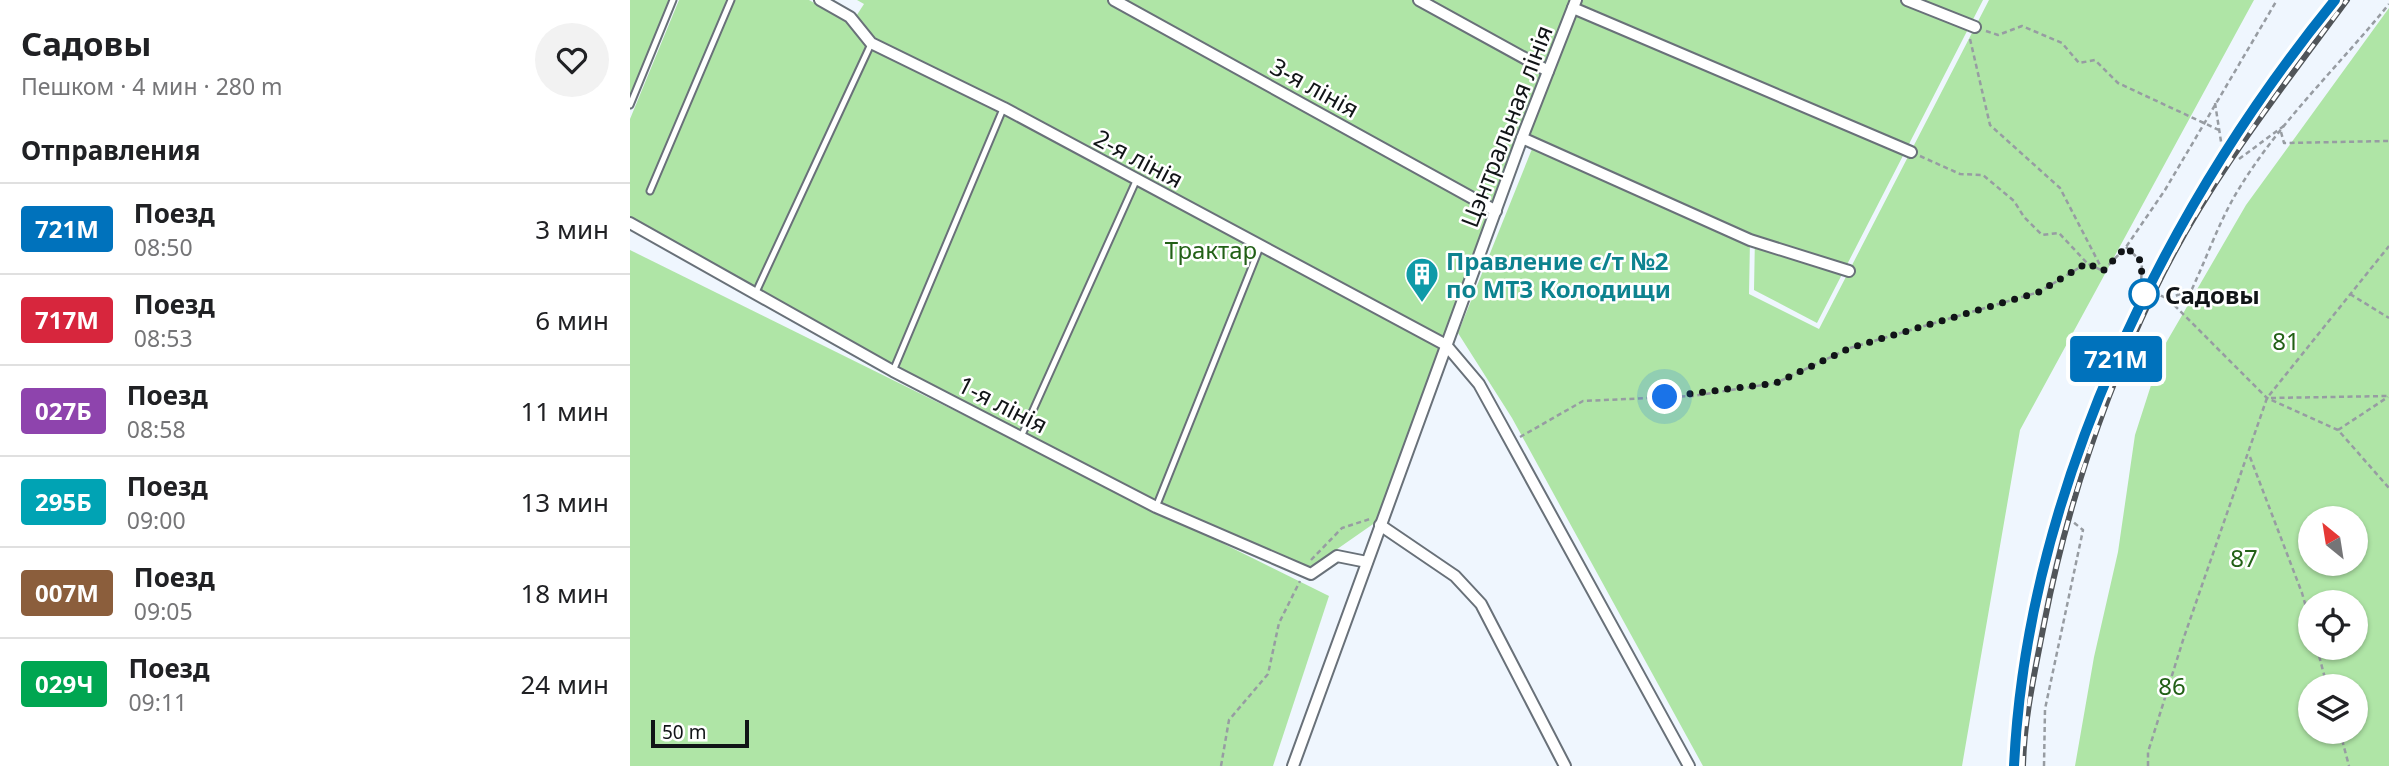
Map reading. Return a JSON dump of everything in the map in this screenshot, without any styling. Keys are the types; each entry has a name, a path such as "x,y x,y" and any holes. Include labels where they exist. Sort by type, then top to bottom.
{"street":[{"name":"2-я лінія","path":"820,0 850,17 871,43 1004,108 1446,345"},
{"name":"3-я лінія","path":"1114,0 1496,211"},
{"path":"1419,0 1548,71"},
{"path":"1907,0 1975,27"},
{"name":"Цэнтральная лінія","path":"1293,766 1367,562 1376,522 1575,4"},
{"path":"1575,4 1911,152"},
{"path":"1522,138 1750,240 1849,271"},
{"name":"1-я лінія","path":"630,223 893,370 1156,507 1305,572"},
{"path":"1446,345 1479,384 1689,766"},
{"path":"1376,522 1455,576 1481,604 1565,766"},
{"path":"1305,572 1311,574 1337,556 1367,562"}],"lane":[{"path":"630,105 673,0"},
{"path":"650,191 731,0"},
{"path":"756,292 871,43"},
{"path":"893,370 1004,108"},
{"path":"1021,437 1136,181"},
{"path":"1156,507 1262,244"}],"path":[{"path":"2103,271 2126,247 2165,190 2277,0"},
{"path":"2168,299 2192,289 2237,192 2288,123 2389,4"},
{"path":"2103,271 2060,188 1990,125 1970,38 1975,27 1998,35 2022,26 2052,38 2062,43 2080,63 2095,61 2118,83 2221,131"},
{"path":"2215,103 2222,148"},
{"path":"2239,159 2288,123"},
{"path":"2281,132 2284,143 2389,141"},
{"path":"1911,152 1960,174 1983,175 2014,201 2024,217 2042,234 2059,233 2087,263 2103,271"},
{"path":"2148,766 2148,752 2184,637 2250,455 2267,398 2389,246"},
{"path":"2126,247 2142,262 2141,286 2168,299 2267,398 2338,430 2389,488"},
{"path":"1511,443 1583,401 1693,396 1776,383 1850,348 2039,292 2087,263"},
{"path":"2350,294 2389,318"},
{"path":"2267,398 2389,396"},
{"path":"2338,430 2389,396"},
{"path":"2250,455 2301,590"},
{"path":"2044,766 2045,709 2083,530 2072,521"},
{"path":"1221,766 1229,720 1268,674 1279,623 1312,557 1342,528 1376,522"},
{"path":"2343,744 2349,766"}],"green space":[{"path":"630,0 673,0 630,105"},
{"name":"Трактар","path":"679,0 809,0 851,24 864,4 857,0 1983,0 1817,323 1754,290 1755,236 1519,132 1376,522 1310,568 1158,502 896,366 630,217 630,119"},
{"path":"1989,0 2254,0 2020,430 1962,766 1703,766 1512,418 1458,333 1534,144 1750,240 1749,294 1819,329"},
{"path":"2389,8 2389,766 2075,766 2094,657 2118,552 2135,435 2163,348 2246,205"},
{"path":"630,250 1329,596 1273,766 630,766"}],"railway":[{"path":"2023,766 2030,695 2063,539 2088,455 2118,373 2154,292 2196,215 2243,142 2347,0"},
{"path":"2016,735 2046,562"}],"train":[{"name":"721М","path":"2014,766 2020,699 2037,600 2055,529 2085,438 2130,326 2147,288 2211,176 2335,0"}],"place":[{"name":"Садовы","path":"2144,294"},
{"name":"Правление с/т №2 по МТЗ Колодищи","path":"1422,304"}],"route":[{"path":"1665,397 1693,396 1776,383 1850,348 2039,292 2087,263 2103,271 2126,247 2142,262 2141,286 2147,288 2144,294"}],"park label":[{"name":"81","path":"2286,340"},
{"name":"87","path":"2244,557"},
{"name":"86","path":"2172,685"}]}
